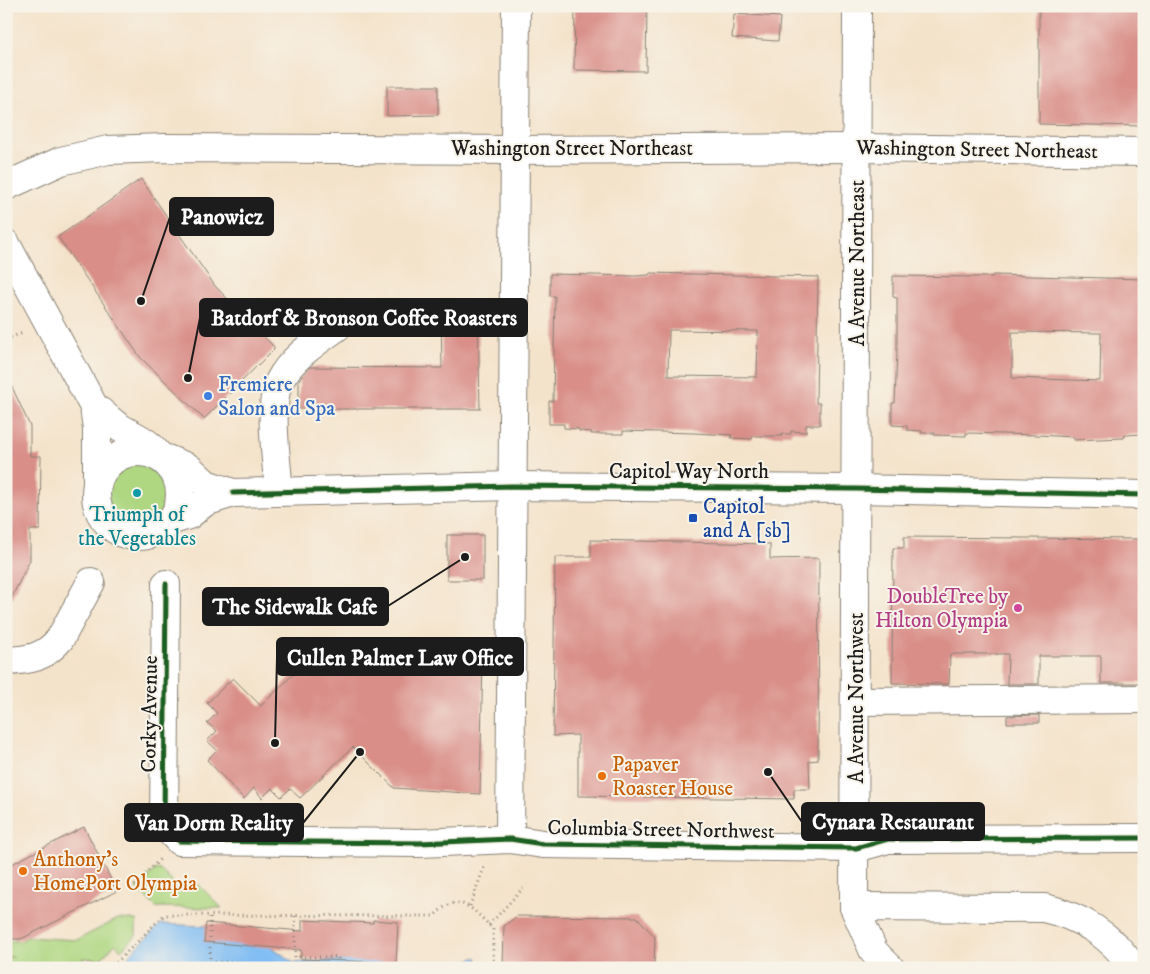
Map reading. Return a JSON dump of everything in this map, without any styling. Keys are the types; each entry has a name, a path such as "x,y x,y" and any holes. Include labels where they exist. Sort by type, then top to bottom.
{"street":[{"path":"510,839 516,6"},
{"name":"A Avenue Northeast","path":"856,489 857,6"},
{"name":"Washington Street Northeast","path":"6,186 61,161 108,150 269,148 515,150 858,148 1144,152"},
{"path":"6,244 94,407 98,428 98,509 113,529 124,535 138,537 151,535 163,529 173,520 181,498 180,485 169,464 143,439 118,426 94,407"},
{"path":"279,492 275,401 278,383 285,372 301,355 336,327"},
{"path":"97,485 107,465 121,456 138,451 160,457"},
{"name":"Capitol Way North","path":"160,457 189,468 206,484 233,493"},
{"name":"Capitol Way North","path":"173,520 189,515 205,502 233,493 512,486 856,489 1144,496"},
{"name":"A Avenue Northwest","path":"854,907 856,848 856,489"},
{"path":"6,661 35,659 53,647 60,639 91,582"},
{"name":"Corky Avenue","path":"166,584 164,824 178,840"},
{"path":"856,701 1144,699"},
{"name":"Columbia Street Northwest","path":"178,840 420,843 510,839 543,844 856,848 888,838 1144,838"},
{"path":"890,968 874,952 854,907 1044,908 1079,918 1096,929 1127,958 1133,968"}],"path":[{"path":"6,340 23,333"},
{"path":"131,889 178,840"},
{"path":"470,906 487,857"},
{"path":"489,925 523,888"},
{"path":"12,968 115,964 164,915 434,916 444,906 457,902 470,906 493,929 493,959 497,968"},
{"path":"210,916 210,968"},
{"path":"295,916 295,957 338,957 338,968"},
{"path":"210,962 242,962"}],"green space":[{"path":"138,462 156,468 164,476 170,494 164,512 156,520 138,526 120,520 112,512 106,494 112,476 120,468"},
{"path":"156,869 160,870 183,892 196,882 222,908 156,907 136,888"},
{"path":"118,919 136,920 136,936 121,950 115,944 101,959 83,958 83,968 6,968 6,958 14,957 6,956 6,941 21,941 27,937 77,940"}],"water":[{"path":"161,924 225,927 254,934 294,963 341,960 428,964 466,961 477,957 480,968 131,968 136,963 128,956"}],"building":[{"path":"575,6 647,6 646,71 574,70"},
{"path":"1039,6 1144,6 1144,126 1039,124"},
{"path":"734,14 780,17 778,41 732,38"},
{"path":"387,86 438,86 438,115 387,116"},
{"path":"141,179 215,286 275,348 204,419 140,357 58,237"},
{"path":"650,273 818,277 816,403 820,403 820,425 806,425 806,432 791,431 791,434 782,434 782,436 753,436 752,439 731,438 732,435 694,433 623,431 623,434 591,434 592,432 579,431 579,429 564,428 564,424 549,424 549,401 553,401 555,296 550,296 550,274 649,275","holes":["669,330 758,331 757,377 668,376"]},
{"path":"993,275 1144,279 1144,434 1125,435 1124,438 1074,440 1074,437 1037,435 966,433 966,436 934,435 935,433 907,430 907,426 892,425 892,403 895,403 897,351 897,298 893,297 893,276 992,277","holes":["1012,332 1101,333 1100,381 1012,378"]},
{"path":"441,315 478,315 480,409 299,409 299,380 310,367 442,368"},
{"path":"6,374 30,426 30,456 41,456 40,530 30,530 30,560 6,609"},
{"path":"447,535 483,535 483,580 447,580"},
{"name":"DoubleTree by Hilton Olympia","path":"904,537 1144,539 1144,683 1101,683 1101,656 1039,656 1039,684 1007,684 1008,654 950,654 949,684 892,683 893,548 904,548"},
{"path":"591,540 770,544 770,559 819,558 818,760 809,761 810,789 794,789 794,799 578,796 578,735 553,736 555,557 591,557"},
{"path":"313,655 483,657 480,794 394,788 353,747 300,798 290,789 281,797 272,788 262,798 254,788 244,799 207,760 217,750 207,741 217,731 207,723 217,713 207,703 233,678 261,706"},
{"path":"1039,715 1039,723 1007,723 1007,716"},
{"path":"84,827 117,891 21,939 6,939 6,867"},
{"path":"517,916 637,917 655,937 654,968 503,968 504,926"},
{"path":"302,920 373,923 373,920 398,922 396,963 301,959 301,950 204,942 206,923 302,931"}],"cycle path":[{"path":"233,493 512,486 856,489 1144,495"},
{"path":"166,584 164,825 179,841 420,843 510,839 543,844 856,848 888,839 1144,838"}],"place":[{"name":"Panowicz","path":"141,301"},
{"name":"Batdorf & Bronson Coffee Roasters","path":"188,378"},
{"name":"Fremiere Salon and Spa","path":"208,396"},
{"name":"Triumph of the Vegetables","path":"137,493"},
{"name":"Capitol and A [sb]","path":"693,518"},
{"name":"The Sidewalk Cafe","path":"465,557"},
{"name":"DoubleTree by Hilton Olympia","path":"1018,608"},
{"name":"Cullen Palmer Law Office","path":"275,743"},
{"name":"Van Dorm Reality","path":"360,752"},
{"name":"Cynara Restaurant","path":"768,772"},
{"name":"Papaver Roaster House","path":"602,776"},
{"name":"Anthony's HomePort Olympia","path":"23,871"}]}
